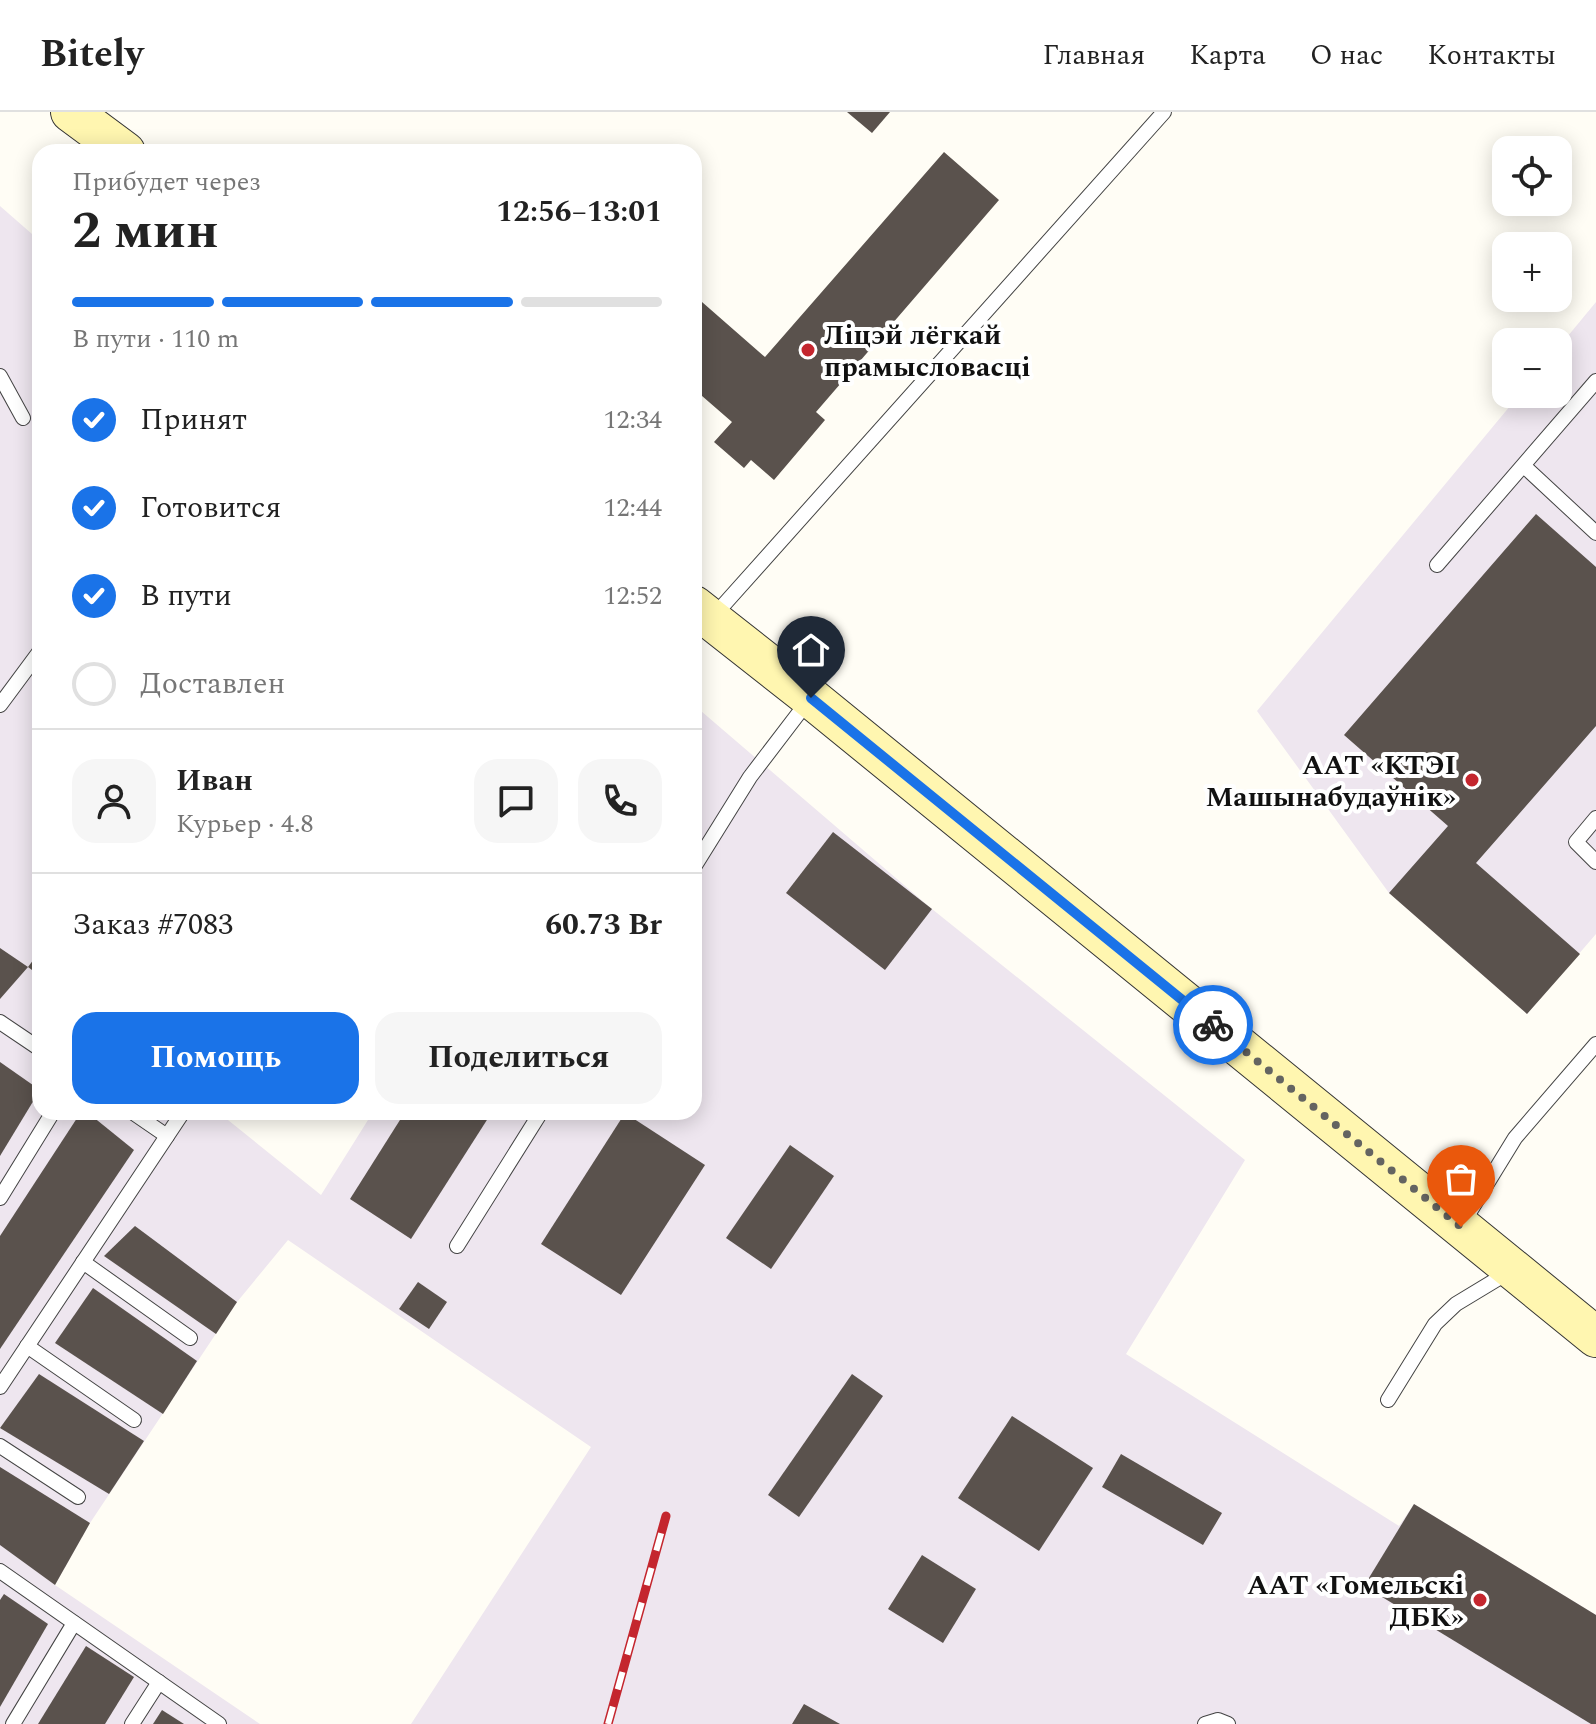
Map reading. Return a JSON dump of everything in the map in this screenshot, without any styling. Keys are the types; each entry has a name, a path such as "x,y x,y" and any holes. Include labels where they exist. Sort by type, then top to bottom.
{"street":[{"path":"71,112 114,144"},
{"path":"703,612 1596,1337"}],"lane":[{"path":"703,612 1164,112"},
{"path":"0,376 23,418"},
{"path":"1437,565 1596,381"},
{"path":"1524,466 1596,533"},
{"path":"0,705 32,662"},
{"path":"702,854 750,777 811,698"},
{"path":"1596,818 1576,842 1596,862"},
{"path":"0,1023 32,1044"},
{"path":"1461,1227 1515,1138 1596,1044"},
{"path":"0,1198 48,1120"},
{"path":"144,1120 167,1136"},
{"path":"0,1387 178,1120"},
{"path":"457,1246 536,1120"},
{"path":"83,1262 190,1338"},
{"path":"1388,1400 1435,1324 1456,1304 1513,1270"},
{"path":"27,1346 134,1420"},
{"path":"0,1446 78,1497"},
{"path":"0,1571 219,1724"},
{"path":"13,1724 74,1623"},
{"path":"132,1724 159,1682"},
{"path":"1205,1724 1218,1720 1228,1724"}],"shaded area":[{"name":"ААТ «Гомельскі ДБК»","path":"0,206 32,234 32,1120 228,1120 321,1195 368,1120 702,1120 702,712 932,909 1245,1160 1126,1354 1399,1526 1414,1504 1596,1615 1596,1724 411,1724 591,1447 288,1240 237,1302 90,1523 55,1585 260,1724 0,1724"},
{"name":"ААТ «КТЭІ Машынабудаўнік»","path":"1596,302 1596,934 1527,1014 1389,893 1257,711 1508,408 1572,408 1572,331"}],"building":[{"path":"847,112 890,112 872,133"},
{"path":"944,152 999,200 816,412 825,420 774,480 751,460 744,468 714,442 732,422 702,396 702,302 765,357"},
{"name":"ААТ «КТЭІ Машынабудаўнік»","path":"1536,514 1596,567 1596,726 1476,863 1580,954 1527,1014 1389,893 1448,826 1344,735"},
{"path":"833,832 932,909 885,970 786,893"},
{"path":"0,948 28,967 0,999"},
{"path":"0,1062 32,1084 32,1103 0,1156"},
{"path":"76,1120 97,1120 134,1150 0,1349 0,1236"},
{"path":"400,1120 487,1120 411,1239 350,1199"},
{"path":"621,1120 636,1120 705,1165 621,1295 541,1244"},
{"path":"790,1145 834,1176 771,1269 726,1238"},
{"path":"135,1226 237,1302 216,1334 104,1256"},
{"path":"418,1282 447,1302 429,1329 399,1309"},
{"path":"93,1288 197,1361 163,1414 55,1343"},
{"path":"39,1374 144,1441 109,1494 0,1428"},
{"path":"852,1374 883,1396 799,1517 768,1495"},
{"path":"1012,1416 1093,1468 1039,1551 958,1498"},
{"path":"1121,1454 1222,1513 1203,1545 1102,1487"},
{"path":"0,1467 90,1523 55,1585 0,1545"},
{"name":"ААТ «Гомельскі ДБК»","path":"1414,1504 1596,1615 1596,1724 1591,1724 1364,1586"},
{"path":"922,1555 976,1589 943,1643 888,1609"},
{"path":"4,1594 48,1624 0,1707 0,1600"},
{"path":"86,1646 134,1677 105,1724 38,1724"},
{"path":"804,1704 840,1724 792,1724"},
{"path":"162,1710 184,1724 153,1724"}],"railway":[{"path":"608,1724 666,1516"}],"way so far":[{"path":"1213,1025 1461,1227"}],"place":[{"name":"Ліцэй лёгкай прамысловасці","path":"808,350"},
{"name":"ААТ «КТЭІ Машынабудаўнік»","path":"1472,780"},
{"name":"ААТ «Гомельскі ДБК»","path":"1480,1600"}],"route":[{"path":"811,698 1213,1025"}]}
